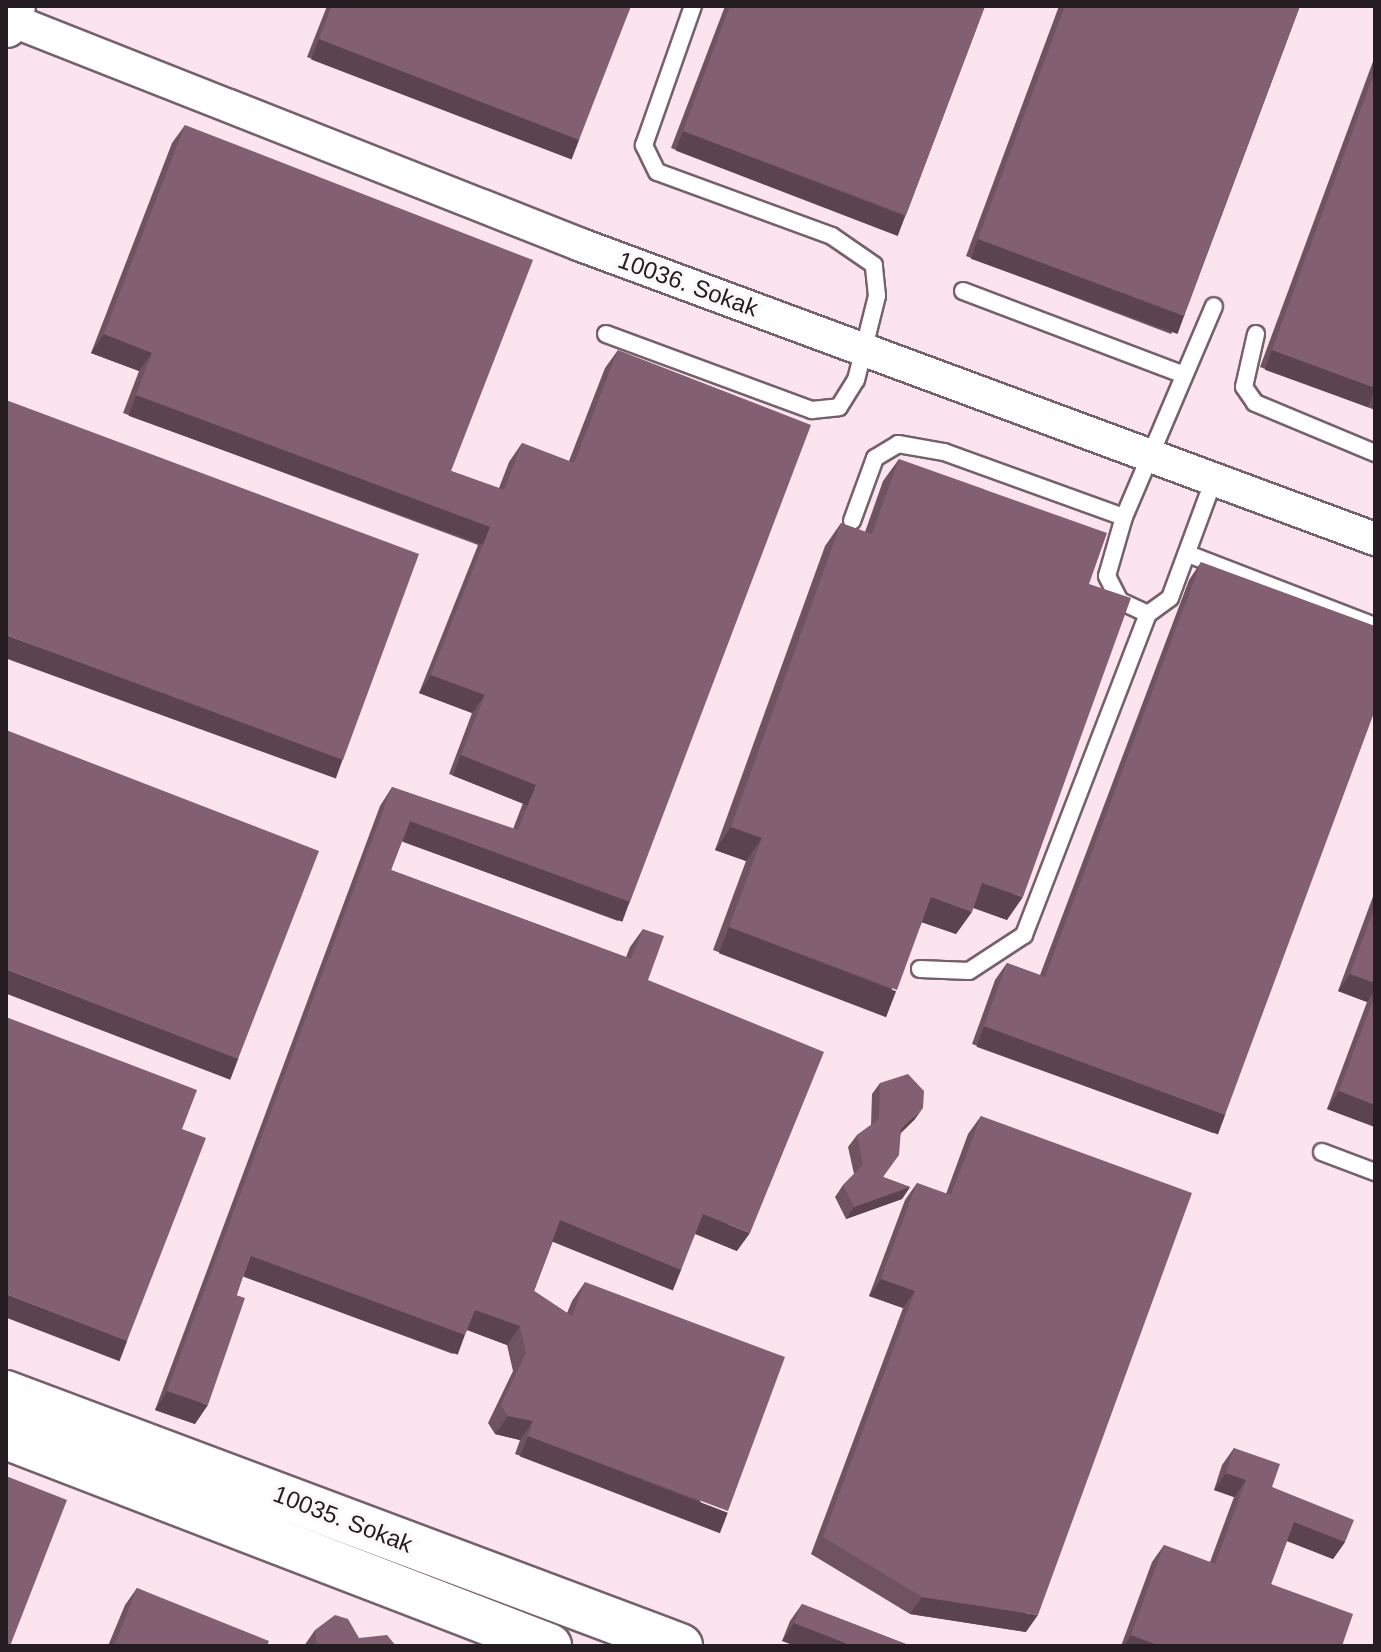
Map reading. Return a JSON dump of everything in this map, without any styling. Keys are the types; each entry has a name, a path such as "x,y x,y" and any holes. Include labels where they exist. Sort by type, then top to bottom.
{"street":[{"name":"10036. Sokak","path":"8,17 863,349 1375,539"},
{"name":"10035. Sokak","path":"6,1393 680,1646"},
{"name":"10035. Sokak","path":"6,1437 549,1646"}],"lane":[{"path":"606,334 812,410 839,407 863,349 877,296 874,265 832,236 657,172 650,158 644,145 693,6"},
{"path":"963,291 1182,374"},
{"path":"1148,614 1120,601 1107,576 1124,517 1154,456 1182,374 1214,306"},
{"path":"1256,334 1244,387 1255,403 1375,453"},
{"path":"852,521 875,458 898,444 944,452 1124,517"},
{"path":"920,969 969,971 1024,935 1148,614 1170,598 1214,479"},
{"path":"1188,554 1375,626"},
{"path":"1322,1152 1375,1172"}],"building":[{"path":"332,6 631,6 579,140 319,39"},
{"path":"730,6 985,6 906,215 683,131"},
{"path":"1065,6 1300,6 1184,316 978,239"},
{"path":"1375,71 1375,388 1272,350"},
{"path":"185,125 533,260 451,471 504,490 522,443 574,463 618,350 811,425 630,902 410,821 391,870 631,959 643,929 664,936 648,980 824,1052 750,1233 703,1214 681,1270 560,1220 534,1291 572,1316 585,1282 785,1357 728,1511 528,1436 533,1421 508,1416 501,1405 526,1353 520,1326 475,1310 465,1335 251,1256 236,1295 245,1298 208,1405 167,1391 392,787 518,830 536,785 461,755 485,695 431,675 490,527 136,395 152,353 104,334"},
{"path":"6,400 419,554 343,760 6,635"},
{"path":"899,459 1107,533 1089,584 1131,598 1023,897 982,883 972,912 931,897 897,990 729,927 762,838 731,827 841,523 872,534"},
{"path":"1201,562 1375,626 1375,710 1225,1115 984,1026 1007,963 1045,977"},
{"path":"6,730 319,851 238,1059 6,969"},
{"path":"1375,906 1375,983 1350,974"},
{"path":"1375,995 1375,1105 1339,1091"},
{"path":"6,1017 197,1090 182,1129 206,1138 127,1341 6,1294"},
{"path":"908,1074 924,1091 923,1108 901,1129 899,1155 883,1177 910,1187 854,1207 843,1185 863,1165 857,1135 879,1119 880,1083"},
{"path":"981,1116 1192,1193 1038,1615 922,1597 823,1537 915,1291 881,1279 917,1183 951,1195"},
{"path":"1234,1448 1280,1464 1272,1487 1354,1520 1345,1542 1294,1522 1271,1584 1353,1614 1342,1646 1160,1646 1131,1635 1164,1545 1215,1564 1246,1480 1226,1473"},
{"path":"6,1476 67,1500 10,1646 6,1646"},
{"path":"137,1588 269,1641 267,1646 114,1646"},
{"path":"802,1604 911,1646 853,1646 794,1623"},
{"path":"335,1615 348,1619 359,1638 387,1635 396,1646 317,1646 315,1630"}]}
